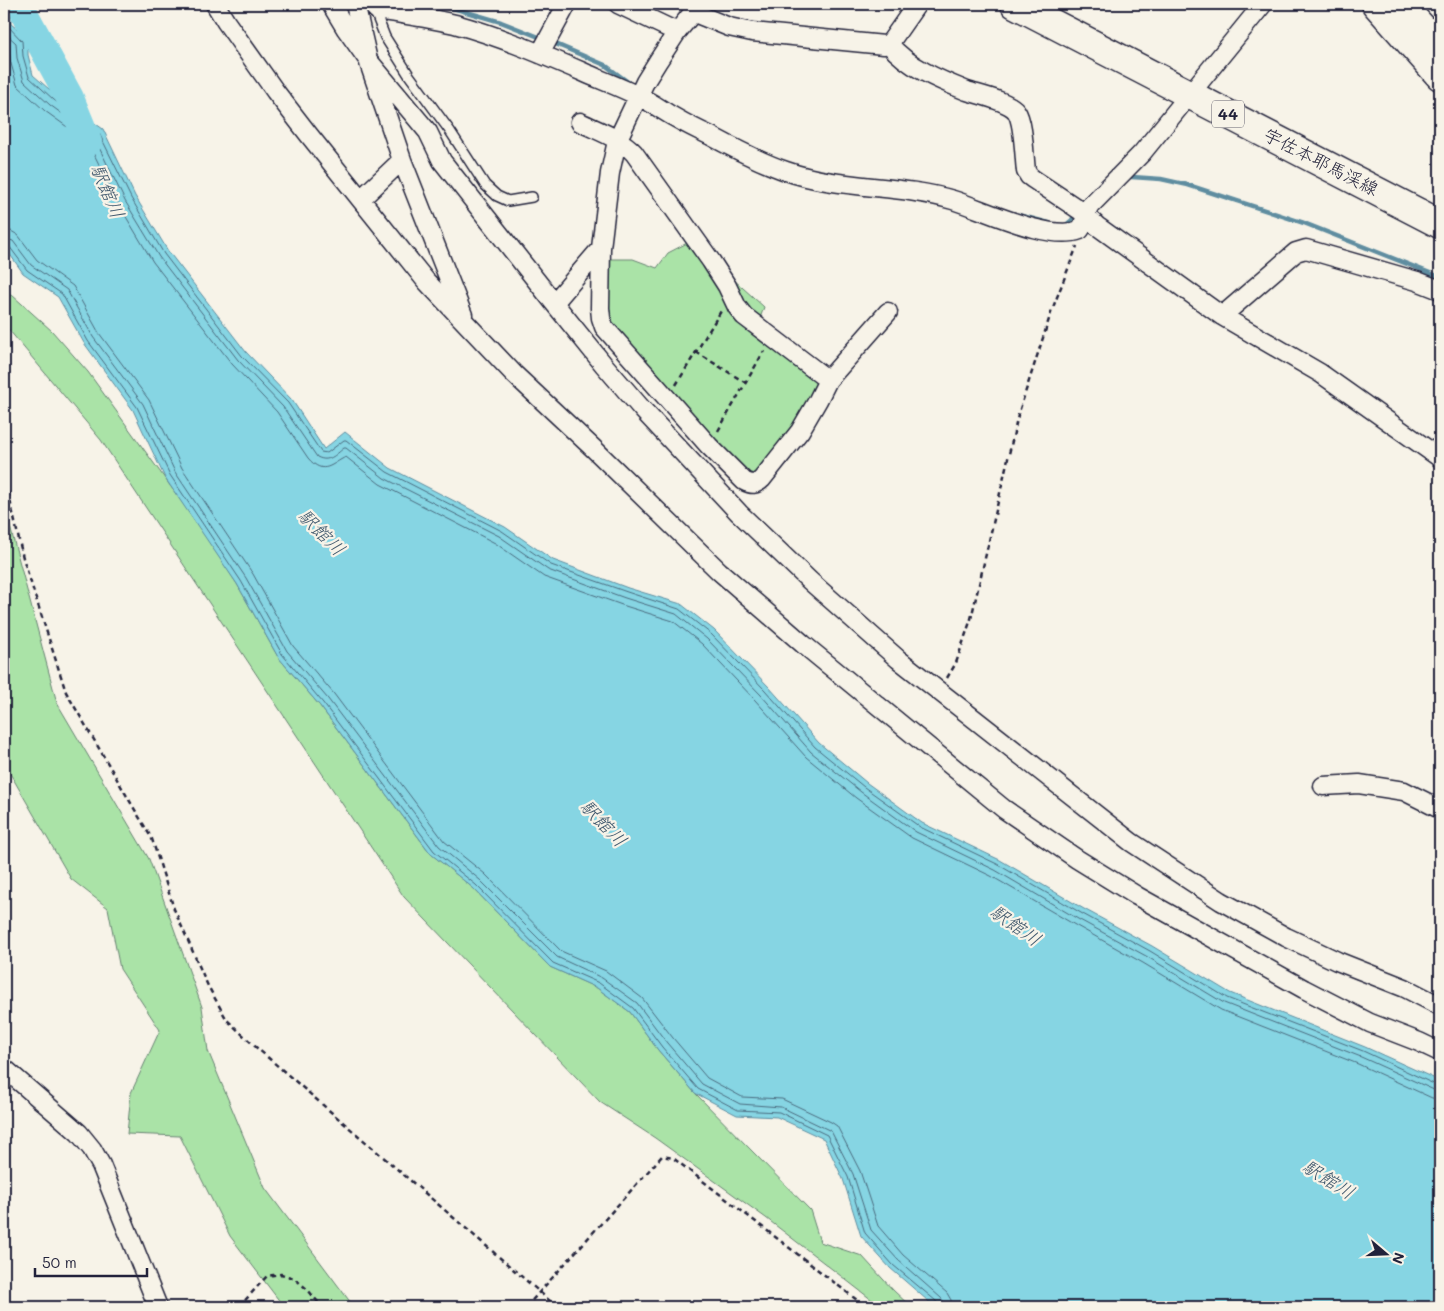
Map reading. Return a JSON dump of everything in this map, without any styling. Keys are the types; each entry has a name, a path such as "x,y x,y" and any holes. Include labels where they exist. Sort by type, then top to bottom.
{"main road":[{"name":"宇佐本耶馬渓線","path":"1015,4 1440,224"},
{"path":"1376,4 1440,76"},
{"path":"1400,4 1440,47"}],"street":[{"path":"215,4 275,91 426,281 514,374 719,571 802,644 1004,809 1077,859 1137,896 1304,989 1370,1023 1420,1042 1440,1052"},
{"path":"331,4 368,60 428,132 442,161 604,365 642,409 739,513 854,621 898,659 1132,842 1221,901 1286,937 1337,961 1405,988 1440,1006"},
{"path":"355,4 368,60 402,160 467,324"},
{"path":"540,54 566,4"},
{"path":"618,4 677,32"},
{"path":"888,312 828,380 800,431 758,483 751,484 744,481 709,446 602,323 600,308 601,248 610,173 618,141 658,61 696,8 729,27 752,32 878,45 889,44 917,4"},
{"path":"372,5 377,10 443,21 468,28 540,54 639,96 675,118 723,143 786,171 837,183 896,188 928,194 954,200 1047,232 1065,234 1082,223 1090,206 1135,163 1263,4"},
{"path":"889,44 904,59 937,78 967,91 1007,104 1015,110 1021,126 1028,176 1082,223 1097,226 1222,316 1320,373 1440,458"},
{"path":"580,122 618,141 634,153 711,260 744,316 828,380"},
{"path":"361,199 402,160"},
{"path":"554,303 601,248"},
{"path":"1222,316 1296,252 1306,249 1417,280 1440,290"},
{"path":"1323,786 1359,784 1404,791 1440,809"},
{"path":"4,1068 72,1127 92,1149 101,1165 158,1307"}],"lane":[{"path":"372,5 385,37 409,76 450,131 485,185 497,196 508,201 532,197"}],"path":[{"path":"940,691 956,663 971,619 1018,415 1049,319 1080,238 1082,223"},
{"path":"667,399 731,294"},
{"path":"709,446 772,337"},
{"path":"696,352 746,383"},
{"path":"4,484 8,490 23,558 66,692 152,840 174,910 208,986 227,1020 258,1049 557,1307"},
{"path":"526,1307 662,1156 673,1158 866,1307"},
{"path":"239,1307 267,1276 281,1274 294,1278 308,1290 322,1307"}],"green space":[{"path":"693,240 764,307 759,321 819,379 820,388 761,475 749,478 610,328 605,259 633,259 657,268 668,253"},
{"path":"12,295 52,331 88,372 197,523 237,584 278,657 320,706 431,854 473,888 550,967 597,988 630,1012 658,1050 695,1093 810,1210 820,1242 862,1256 911,1307 881,1307 766,1218 655,1138 600,1102 404,897 101,440 4,324 4,296"},
{"path":"4,504 57,703 149,859 202,1007 208,1051 265,1188 354,1307 284,1307 230,1236 180,1136 127,1134 131,1093 160,1030 120,969 108,908 71,879 4,763"}],"water":[{"path":"4,4 12,4 10,10 11,24 28,38 28,55 33,75 57,96 103,129 135,196 168,251 246,352 292,400 324,449 345,432 390,468 505,527 553,560 628,588 681,604 714,630 819,743 867,783 922,823 1000,860 1152,946 1230,993 1365,1047 1440,1081 1440,1307 935,1307 890,1268 861,1236 843,1179 824,1139 777,1117 737,1115 695,1093 658,1050 630,1012 597,988 550,967 473,888 431,854 320,706 278,657 237,584 165,478 133,410 84,343 58,297 23,273 4,246"}],"waterway":[{"name":"駅館川","path":"22,4 25,15 70,98 88,142"},
{"path":"439,4 501,22 544,39"},
{"path":"551,42 605,65 628,82"},
{"path":"1125,177 1161,179 1188,185 1304,223 1440,277"},
{"path":"1066,225 1072,220 1076,212"},
{"path":"1018,215 1049,223"}]}
